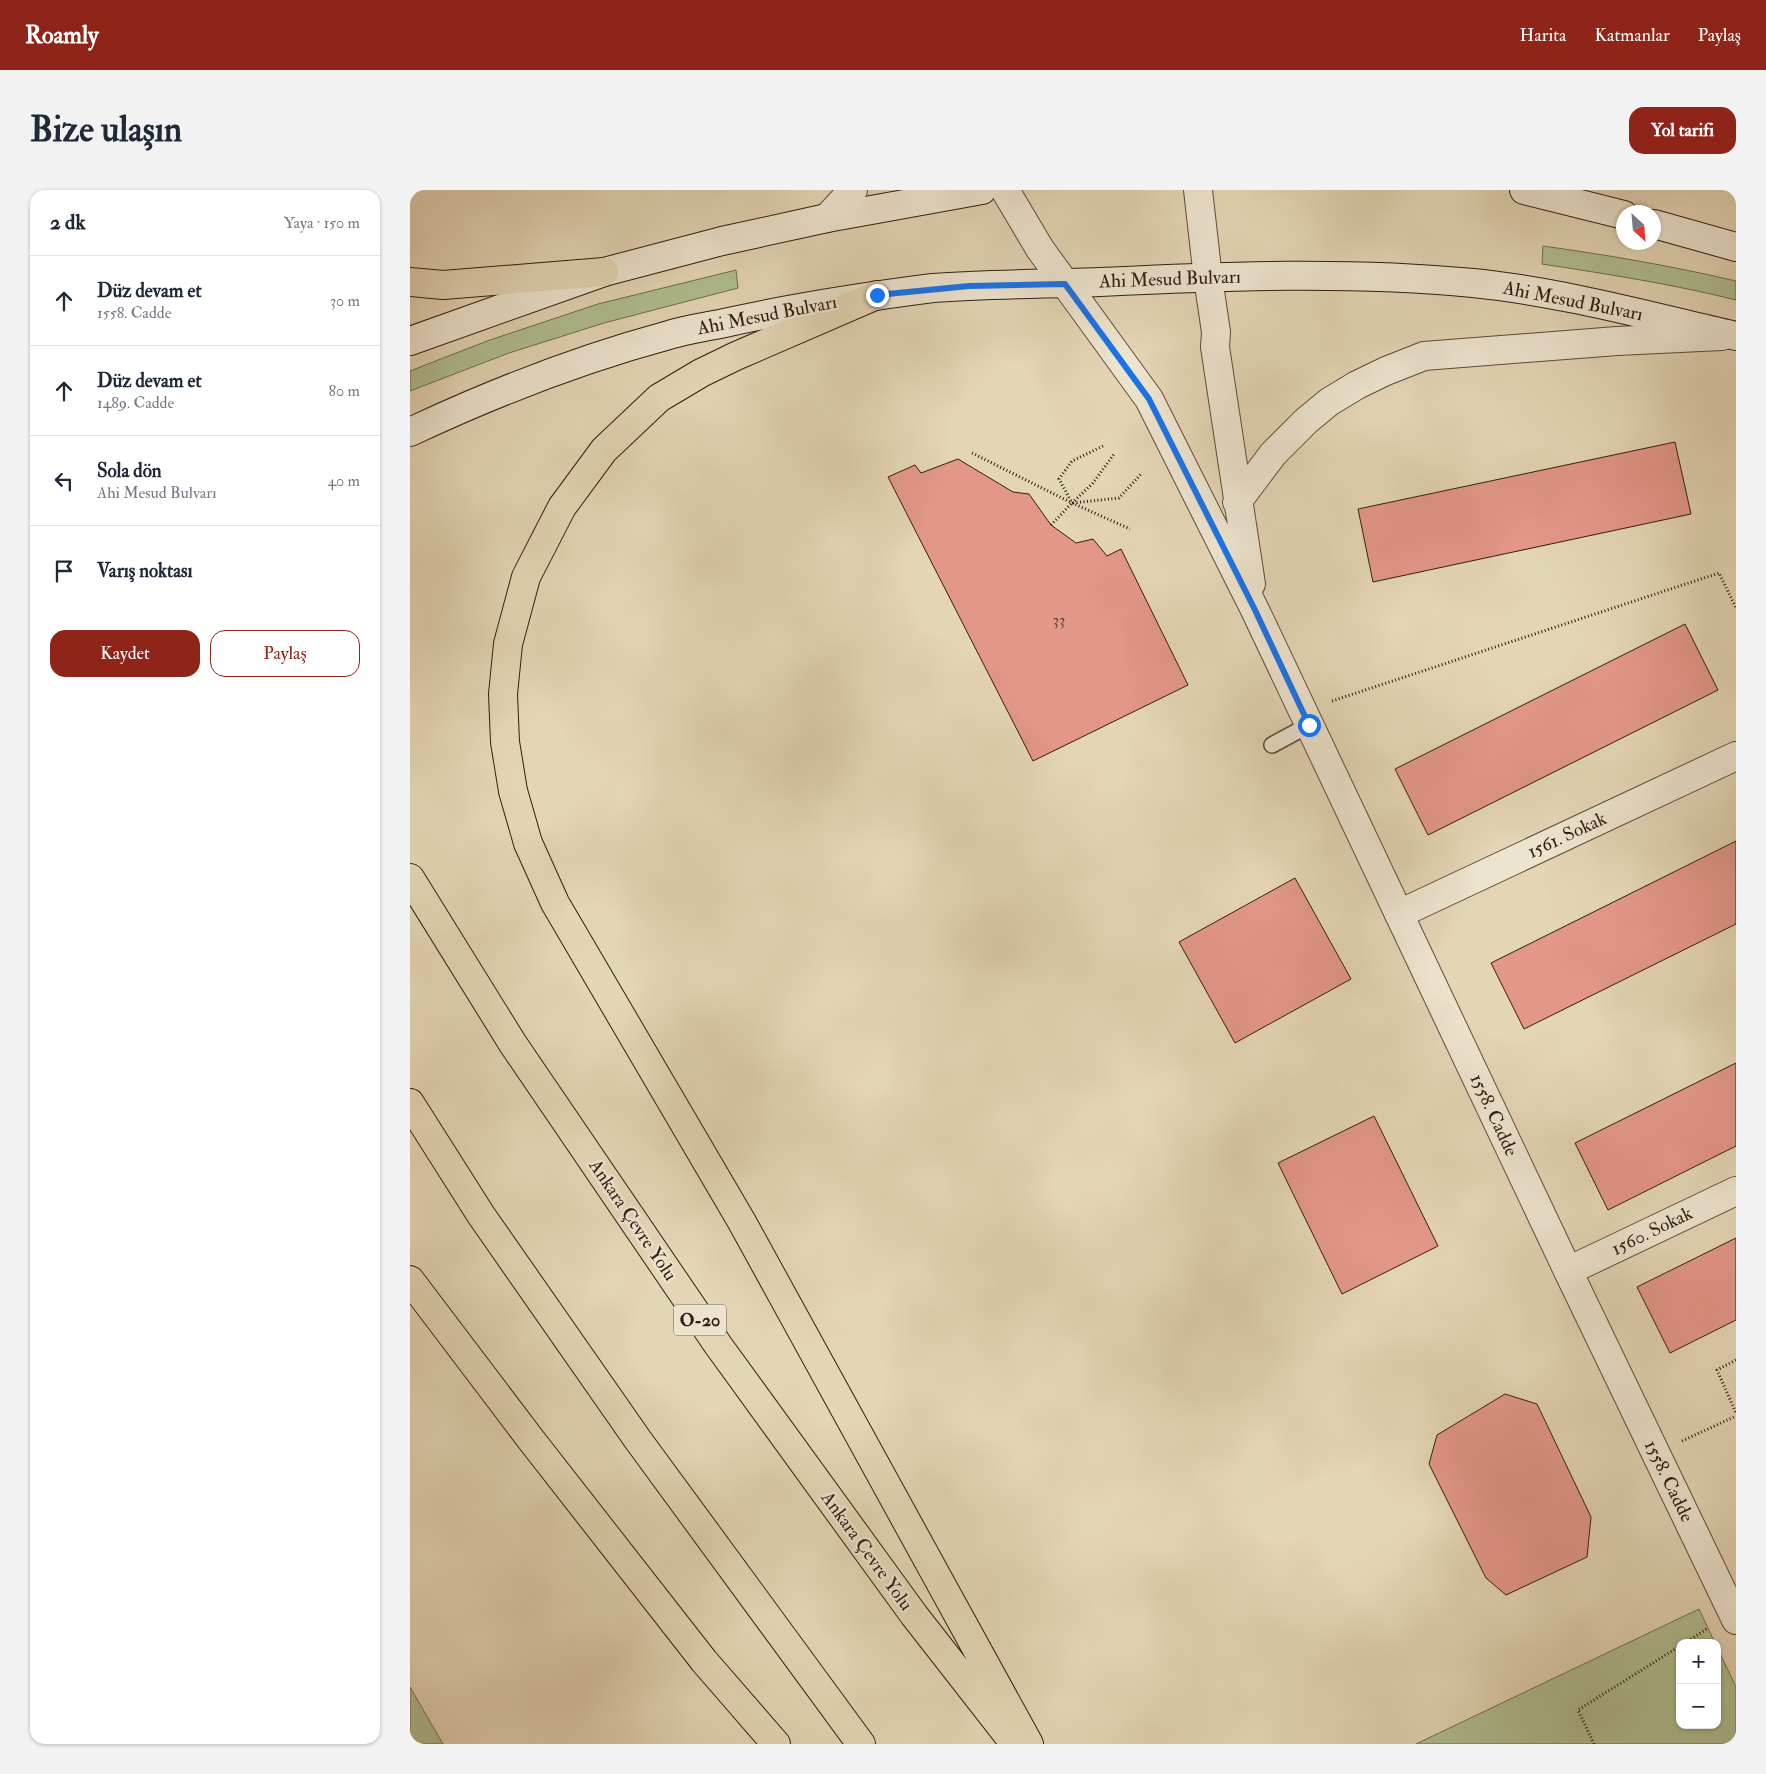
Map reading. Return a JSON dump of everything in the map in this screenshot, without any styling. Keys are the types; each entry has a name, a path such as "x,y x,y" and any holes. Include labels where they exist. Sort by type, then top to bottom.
{"highway":[{"path":"410,282 442,285 604,272"},
{"path":"877,295 701,373 659,398 604,450 562,507 526,577 508,644 503,694 505,742 513,791 528,843 555,903 742,1222 1029,1744"},
{"name":"Ankara Çevre Yolu","path":"410,878 513,1044 718,1345 914,1615 1015,1744"},
{"path":"410,1103 481,1215 638,1440 861,1744"},
{"path":"410,1280 532,1441 698,1654 776,1744"}],"street":[{"path":"827,218 853,190"},
{"path":"410,341 604,272 722,241 827,218 982,190"},
{"path":"1004,190 1040,249 1149,399 1255,610"},
{"path":"1198,190 1216,332 1215,347 1237,502 1255,610"},
{"path":"1524,190 1616,213"},
{"path":"1661,226 1736,247"},
{"name":"Ahi Mesud Bulvarı","path":"410,432 506,390 584,362 669,335 770,313 877,295 969,286 1295,275 1416,278 1525,290 1736,336"},
{"path":"1237,502 1253,478 1277,449 1329,402 1357,385 1424,356 1617,341 1736,336"},
{"name":"1558. Cadde","path":"1255,610 1568,1271 1736,1620"},
{"name":"1561. Sokak","path":"1399,914 1736,756"},
{"name":"1560. Sokak","path":"1568,1271 1736,1191"}],"lane":[{"path":"1272,745 1306,718"}],"path":[{"path":"1072,503 1059,479 1072,460 1102,446"},
{"path":"972,453 1072,503 1130,529"},
{"path":"1050,525 1093,483 1114,454"},
{"path":"1072,503 1119,498 1142,473"},
{"path":"1306,718 1719,573 1736,608"},
{"path":"1656,1454 1736,1414 1717,1370 1736,1360"},
{"path":"1594,1744 1578,1710 1676,1649"}],"green space":[{"path":"1543,246 1640,261 1736,281 1736,300 1664,284 1542,264"},
{"path":"736,270 738,288 604,323 509,353 410,391 410,371 487,341 598,304"},
{"path":"1699,1609 1713,1639 1676,1639 1676,1729 1721,1729 1721,1655 1736,1687 1736,1744 1416,1744"},
{"path":"410,1687 443,1744 410,1744"}],"building":[{"path":"1675,442 1691,514 1373,582 1358,509"},
{"path":"958,459 1013,492 1029,494 1051,525 1076,543 1093,539 1107,556 1121,549 1188,685 1033,761 888,477 915,465 921,473"},
{"path":"1685,624 1718,690 1428,835 1395,769"},
{"path":"1736,841 1736,924 1524,1029 1491,963"},
{"path":"1295,878 1351,979 1235,1043 1179,942"},
{"path":"1736,1063 1736,1146 1608,1210 1575,1143"},
{"path":"1374,1116 1438,1246 1342,1294 1278,1163"},
{"path":"1736,1238 1736,1320 1670,1353 1637,1287"},
{"path":"1505,1394 1537,1404 1591,1517 1587,1557 1506,1595 1486,1578 1429,1464 1437,1435"}],"route":[{"path":"877,295 933,288 1065,284 1149,399 1255,610 1309,725"}]}
